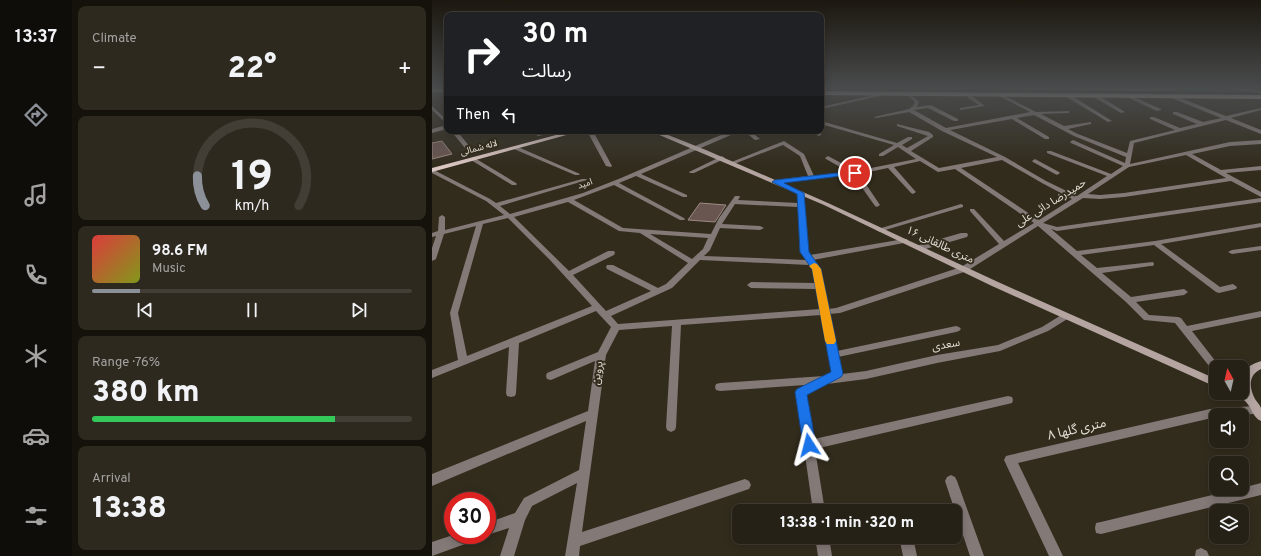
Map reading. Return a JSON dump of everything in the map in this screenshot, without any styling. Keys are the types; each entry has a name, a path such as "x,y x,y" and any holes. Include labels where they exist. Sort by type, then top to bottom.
{"main road":[{"name":"لاله شمالی","path":"432,171 535,134"},
{"name":"لاله شمالی","path":"432,164 516,148 567,134"}],"street":[{"path":"876,117 891,114"},
{"path":"917,114 944,130 1003,158 1027,172 1080,198 1124,195 1232,179"},
{"path":"944,114 956,120"},
{"path":"944,130 1030,114"},
{"path":"1037,114 1104,147 1129,156"},
{"path":"1098,114 1110,121"},
{"path":"1177,114 1202,124"},
{"path":"1218,114 1261,132"},
{"path":"1127,166 1132,142 1242,114"},
{"path":"1012,117 1047,138"},
{"path":"1152,118 1180,130"},
{"path":"824,123 898,146 922,159 938,170 1003,158"},
{"path":"1063,128 1089,123"},
{"path":"899,125 927,133 931,136 907,151"},
{"path":"432,131 444,128"},
{"path":"456,134 473,156 514,184"},
{"path":"592,134 609,166"},
{"name":"۱۶ متری طالقانی","path":"662,134 722,158 801,193 964,270 1209,380"},
{"name":"امید","path":"432,235 509,216 568,199 637,174 695,147 729,134"},
{"path":"751,134 757,139"},
{"path":"881,155 910,138"},
{"path":"1073,142 1127,166 1230,144 1261,142"},
{"path":"732,163 784,143 802,155 812,178"},
{"path":"516,148 577,174"},
{"path":"1049,152 1112,176"},
{"path":"1186,153 1261,195"},
{"path":"692,172 722,158"},
{"path":"828,158 855,173 877,205"},
{"path":"775,182 855,173 922,159"},
{"path":"1035,160 1057,173"},
{"path":"890,166 913,192"},
{"path":"956,166 1039,223 1129,300 1146,318 1178,320 1210,360"},
{"path":"1027,172 1044,166"},
{"name":"حمیدرضا دائی علی","path":"616,327 837,311 964,270 1080,198 1127,166"},
{"path":"1219,172 1261,168"},
{"path":"432,171 495,205 509,216 568,274 616,327"},
{"path":"637,174 685,196"},
{"path":"495,205 584,180"},
{"path":"614,183 682,219"},
{"path":"801,193 804,252 816,269 837,374 801,392 818,504"},
{"path":"568,199 621,230 713,236"},
{"path":"605,315 669,286 706,250 718,226 735,199 801,204"},
{"path":"1039,223 1057,229 1261,200"},
{"path":"880,230 961,206"},
{"path":"972,210 1004,245"},
{"path":"432,259 441,233 442,216"},
{"path":"463,362 454,313 480,223"},
{"path":"1076,254 1155,243 1261,225"},
{"path":"718,226 760,228"},
{"path":"640,232 695,261 810,261 904,241"},
{"path":"919,248 964,235"},
{"path":"1155,243 1219,290 1232,287"},
{"path":"1232,252 1261,248"},
{"path":"568,274 611,253"},
{"path":"1095,271 1150,264"},
{"path":"610,267 657,291"},
{"path":"751,284 820,286"},
{"path":"1129,300 1184,292"},
{"path":"432,374 598,307"},
{"path":"1186,329 1261,314"},
{"name":"سعدی","path":"720,387 866,376 938,359 1000,348 1045,329 1066,316"},
{"path":"671,427 677,323"},
{"name":"پروین","path":"572,556 601,355 616,327"},
{"path":"833,355 956,329"},
{"path":"511,393 514,341"},
{"path":"551,376 601,355"},
{"path":"1249,372 1256,366 1261,365"},
{"path":"809,445 1008,400"},
{"path":"1249,400 1258,413"},
{"name":"۸ متری گلها","path":"1056,556 1010,460 1210,413 1258,413"},
{"path":"432,480 592,414"},
{"path":"507,556 519,518 528,502 584,473"},
{"path":"951,481 978,556"},
{"path":"575,541 745,485"},
{"path":"1101,528 1261,489"},
{"path":"496,526 519,518"},
{"path":"432,549 446,544"},
{"path":"823,544 825,556"},
{"path":"907,544 910,556"}],"building":[{"path":"442,141 452,154 432,159 432,143"},
{"path":"700,203 726,205 715,222 688,220"}],"slow traffic":[{"path":"814,266 816,269 831,341"}],"route":[{"path":"809,445 801,392 837,374 816,269 804,252 801,193 775,182 855,173"}]}
